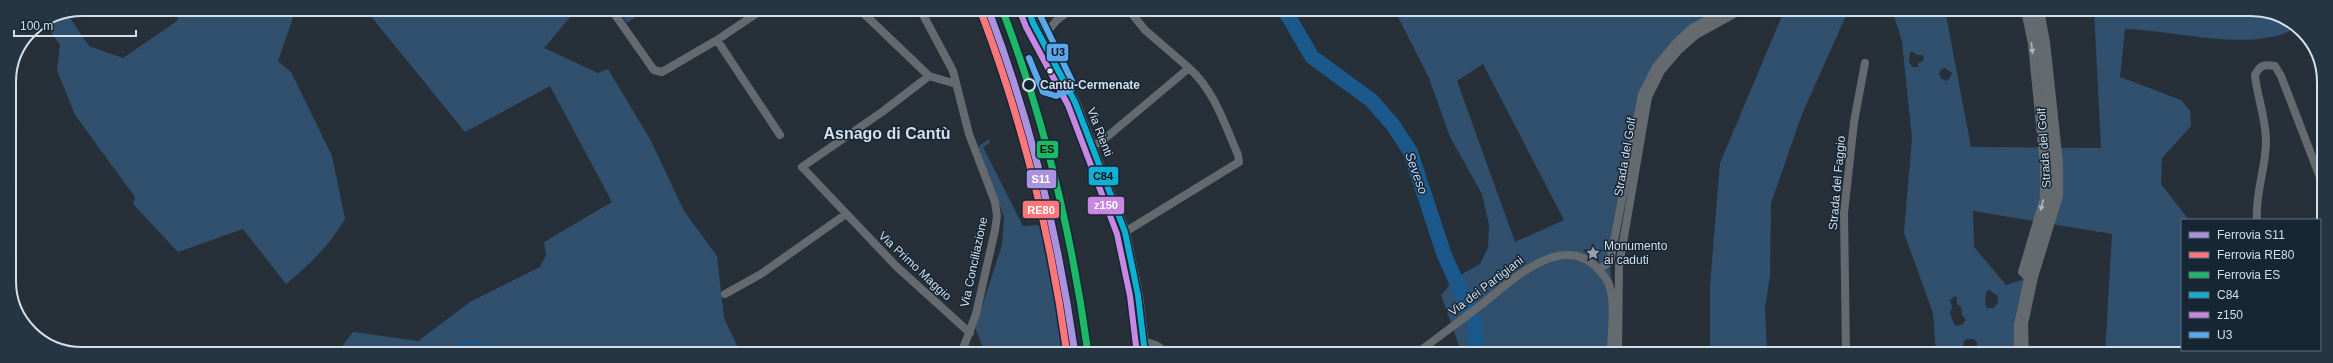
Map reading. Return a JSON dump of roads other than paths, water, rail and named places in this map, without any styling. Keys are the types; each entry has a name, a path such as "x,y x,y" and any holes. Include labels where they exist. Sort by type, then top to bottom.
{"main road":[{"name":"Via Rienti","path":"1031,16 1041,39 1075,102 1125,232 1138,295 1144,347"}],"street":[{"path":"616,16 651,66 659,72 667,71 753,16"},
{"path":"866,16 929,76 956,84"},
{"name":"Via Conciliazione","path":"924,16 953,71 969,134 995,202 997,216 970,333 964,347"},
{"path":"1041,39 1046,31 1063,16"},
{"path":"1125,232 1239,162 1238,155 1216,104 1199,77 1145,30 1134,16"},
{"name":"Strada del Golf","path":"1598,269 1610,262 1642,94 1656,66 1692,28 1715,16"},
{"name":"Strada del Golf","path":"1618,347 1619,266 1648,97 1661,71 1679,50 1696,35 1732,16"},
{"name":"Strada del Golf","path":"2026,16 2032,44 2044,165 2044,198 2022,272 2028,278"},
{"name":"Strada del Golf","path":"2018,347 2018,325 2028,278 2052,197 2052,164 2040,43 2034,16"},
{"name":"Strada del Golf","path":"2025,347 2024,324 2034,277 2059,196 2057,148 2046,42 2041,16"},
{"path":"717,40 780,135"},
{"name":"Strada del Faggio","path":"1846,347 1844,213 1854,122 1865,63"},
{"path":"2257,219 2256,208 2266,142 2264,120 2255,75 2259,68 2266,64 2275,66 2281,76 2317,169"},
{"path":"1092,146 1102,141 1189,68"},
{"name":"Via Primo Maggio","path":"929,76 882,112 802,167 896,266 970,333"},
{"path":"725,294 762,274 846,214"},
{"name":"Via dei Partigiani","path":"1425,347 1482,304 1523,270 1548,259 1568,255 1587,259 1598,269"},
{"path":"1598,269 1609,284 1612,307 1611,347"},
{"path":"1143,341 1159,347"}],"waterway":[{"name":"Seveso","path":"1288,16 1312,57 1371,100 1393,125 1410,151 1444,254 1475,324 1477,347"},
{"path":"455,347 459,344 471,342 494,347"}],"rail line":[{"name":"RE80","path":"982,16 1010,96 1034,180 1053,266 1066,347"},
{"name":"S11","path":"990,16 1017,93 1041,179 1060,266 1074,347"},
{"name":"ES","path":"1004,16 1031,93 1055,179 1074,265 1087,347"}],"place":[{"name":"Cantù-Cermenate","path":"1029,85"},
{"name":"Monumento ai caduti","path":"1593,253"}],"district":[{"name":"Asnago di Cantù","path":"887,133"}]}
